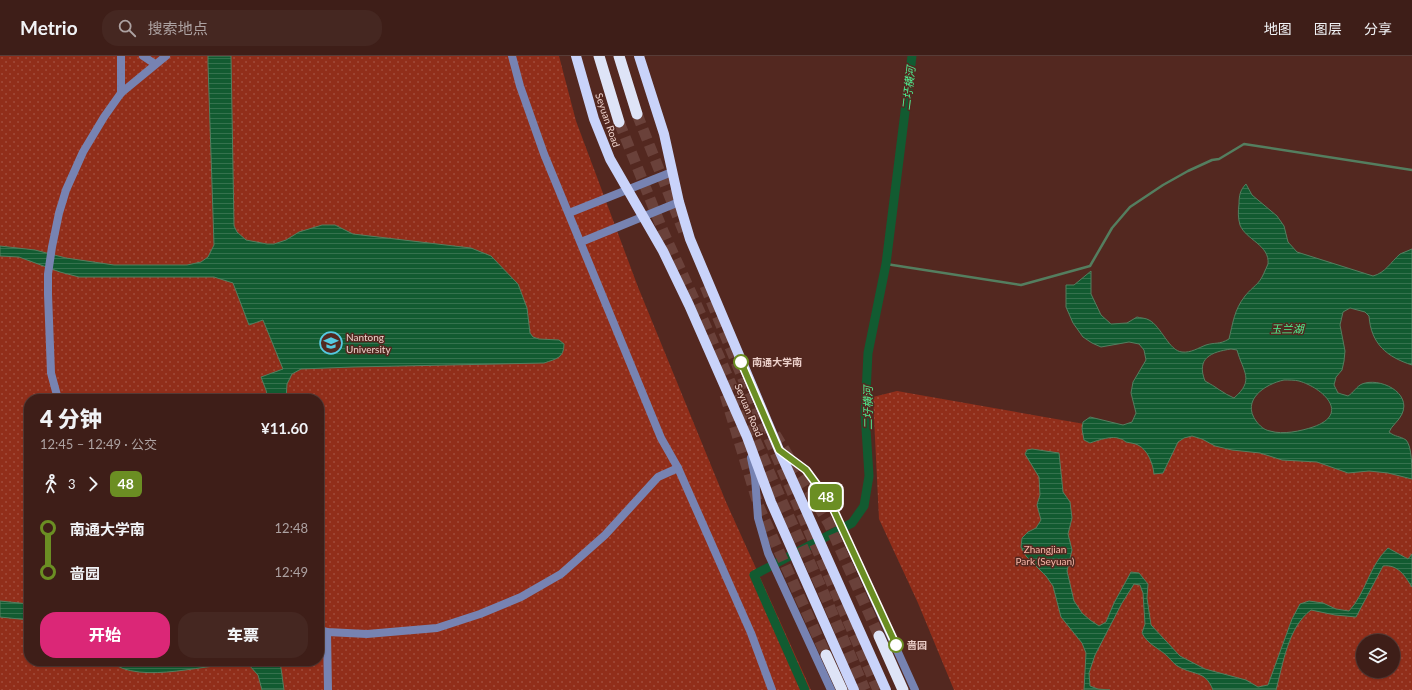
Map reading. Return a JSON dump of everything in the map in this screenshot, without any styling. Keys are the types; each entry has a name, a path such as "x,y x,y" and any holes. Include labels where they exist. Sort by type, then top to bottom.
{"highway":[{"path":"599,56 619,122"},
{"path":"618,56 637,114"},
{"path":"878,636 903,690"},
{"path":"826,655 842,690"}],"main road":[{"name":"Seyuan Road","path":"576,56 594,119 610,160 663,251 689,305 748,437 771,502 854,690"},
{"name":"Seyuan Road","path":"639,56 664,134 679,202 690,239 779,450 886,690"}],"street":[{"path":"121,56 121,93"},
{"path":"143,56 156,64"},
{"path":"57,394 51,373 48,274 59,213 66,190 83,152 104,117 121,93 166,56"},
{"path":"512,56 520,86 544,154 580,242 661,438 678,468 751,633 772,690"},
{"path":"569,214 672,172"},
{"path":"580,242 679,202"},
{"path":"748,437 755,478 758,518 768,553 831,690"},
{"path":"779,450 806,470 831,504 915,690"},
{"path":"324,631 367,634 437,628 480,614 521,597 561,574 605,535 658,477 678,468"},
{"path":"324,643 328,690"}],"green space":[{"name":"Nantong University","path":"0,56 559,56 576,121 638,287 726,502 811,690 0,690"},
{"name":"Zhangjian Park (Seyuan)","path":"897,391 1130,432 1233,433 1412,464 1412,690 954,690 918,603 879,519 873,397"}],"water":[{"path":"208,56 231,56 234,226 237,232 246,240 274,244 286,240 299,232 322,225 335,225 353,234 471,248 491,256 518,284 527,308 530,333 533,337 539,339 559,340 564,344 564,349 561,355 556,359 544,363 301,369 292,374 287,384 286,394 267,394 261,377 283,369 263,320 249,325 233,283 214,277 79,277 60,272 19,257 0,256 0,246 35,250 66,258 114,265 187,265 201,262 208,257 214,245"},
{"name":"玉兰湖","path":"1246,184 1252,195 1277,216 1284,226 1288,242 1297,252 1373,276 1384,270 1400,254 1412,249 1412,365 1395,358 1382,348 1373,334 1369,316 1365,312 1350,308 1343,312 1340,325 1345,351 1344,361 1342,370 1336,377 1334,385 1338,393 1348,396 1360,385 1369,382 1385,385 1398,393 1404,406 1402,414 1389,432 1406,440 1408,443 1411,458 1412,479 1388,473 1369,471 1348,473 1317,462 1282,460 1260,453 1232,450 1215,446 1202,439 1192,436 1184,438 1178,442 1163,473 1154,474 1145,450 1134,443 1126,442 1117,438 1106,438 1090,443 1084,440 1082,429 1083,422 1090,417 1123,425 1132,422 1136,413 1131,393 1133,382 1146,360 1144,350 1139,344 1129,342 1101,347 1083,337 1073,323 1066,307 1066,285 1074,285 1091,271 1091,294 1101,315 1111,324 1127,323 1137,317 1148,319 1157,327 1177,351 1188,352 1209,344 1222,342 1229,339 1238,306 1260,280 1268,264 1268,257 1262,247 1247,235 1240,225 1238,215 1239,198","holes":["1231,349 1237,350 1246,376 1244,386 1234,398 1205,381 1202,367 1207,358 1212,354","1284,380 1294,380 1308,384 1324,395 1332,409 1330,415 1324,422 1313,427 1286,433 1275,432 1262,428 1252,413 1251,406 1253,400 1263,389"]},
{"path":"1032,449 1059,453 1063,492 1070,502 1072,518 1068,534 1072,550 1067,571 1074,601 1082,613 1099,626 1106,622 1114,603 1131,572 1139,573 1148,584 1147,598 1151,625 1180,656 1205,669 1246,680 1258,687 1268,685 1292,619 1300,604 1309,601 1323,603 1336,609 1349,611 1360,596 1376,563 1388,548 1408,559 1412,554 1412,587 1404,575 1397,569 1383,566 1356,617 1335,615 1311,610 1303,617 1292,636 1284,658 1276,690 1213,690 1210,683 1202,676 1176,665 1166,655 1146,640 1142,633 1145,624 1143,593 1140,585 1134,584 1122,603 1095,655 1089,673 1090,686 1098,689 1110,690 1084,690 1086,653 1082,643 1061,617 1053,586 1046,576 1026,556 1021,547 1022,538 1028,532 1036,528 1041,520 1037,505 1040,495 1039,477 1025,454 1027,450"},
{"path":"0,601 24,603 24,619 0,617"},
{"path":"119,666 214,666 157,673 139,672"},
{"path":"250,666 281,666 284,690 262,690 258,675"}],"waterway":[{"name":"二圩横河","path":"805,690 754,575 852,523 864,506 869,476 865,413 868,353 886,264 912,56"},
{"path":"886,264 1021,285 1090,266 1112,228 1130,207 1163,185 1188,171 1212,160 1219,159 1244,144 1412,170"}],"tunnel":[{"path":"637,114 685,235"},
{"path":"619,122 663,231 825,596 865,690"},
{"path":"705,286 743,379 878,690"},
{"path":"725,395 759,507 826,655"},
{"path":"775,434 829,524 879,636"}],"bus line":[{"name":"48","path":"741,362 779,450 806,470 831,504 896,645"}],"place":[{"name":"Nantong University","path":"331,343"},
{"name":"南通大学南","path":"741,362"},
{"name":"啬园","path":"896,645"}]}
